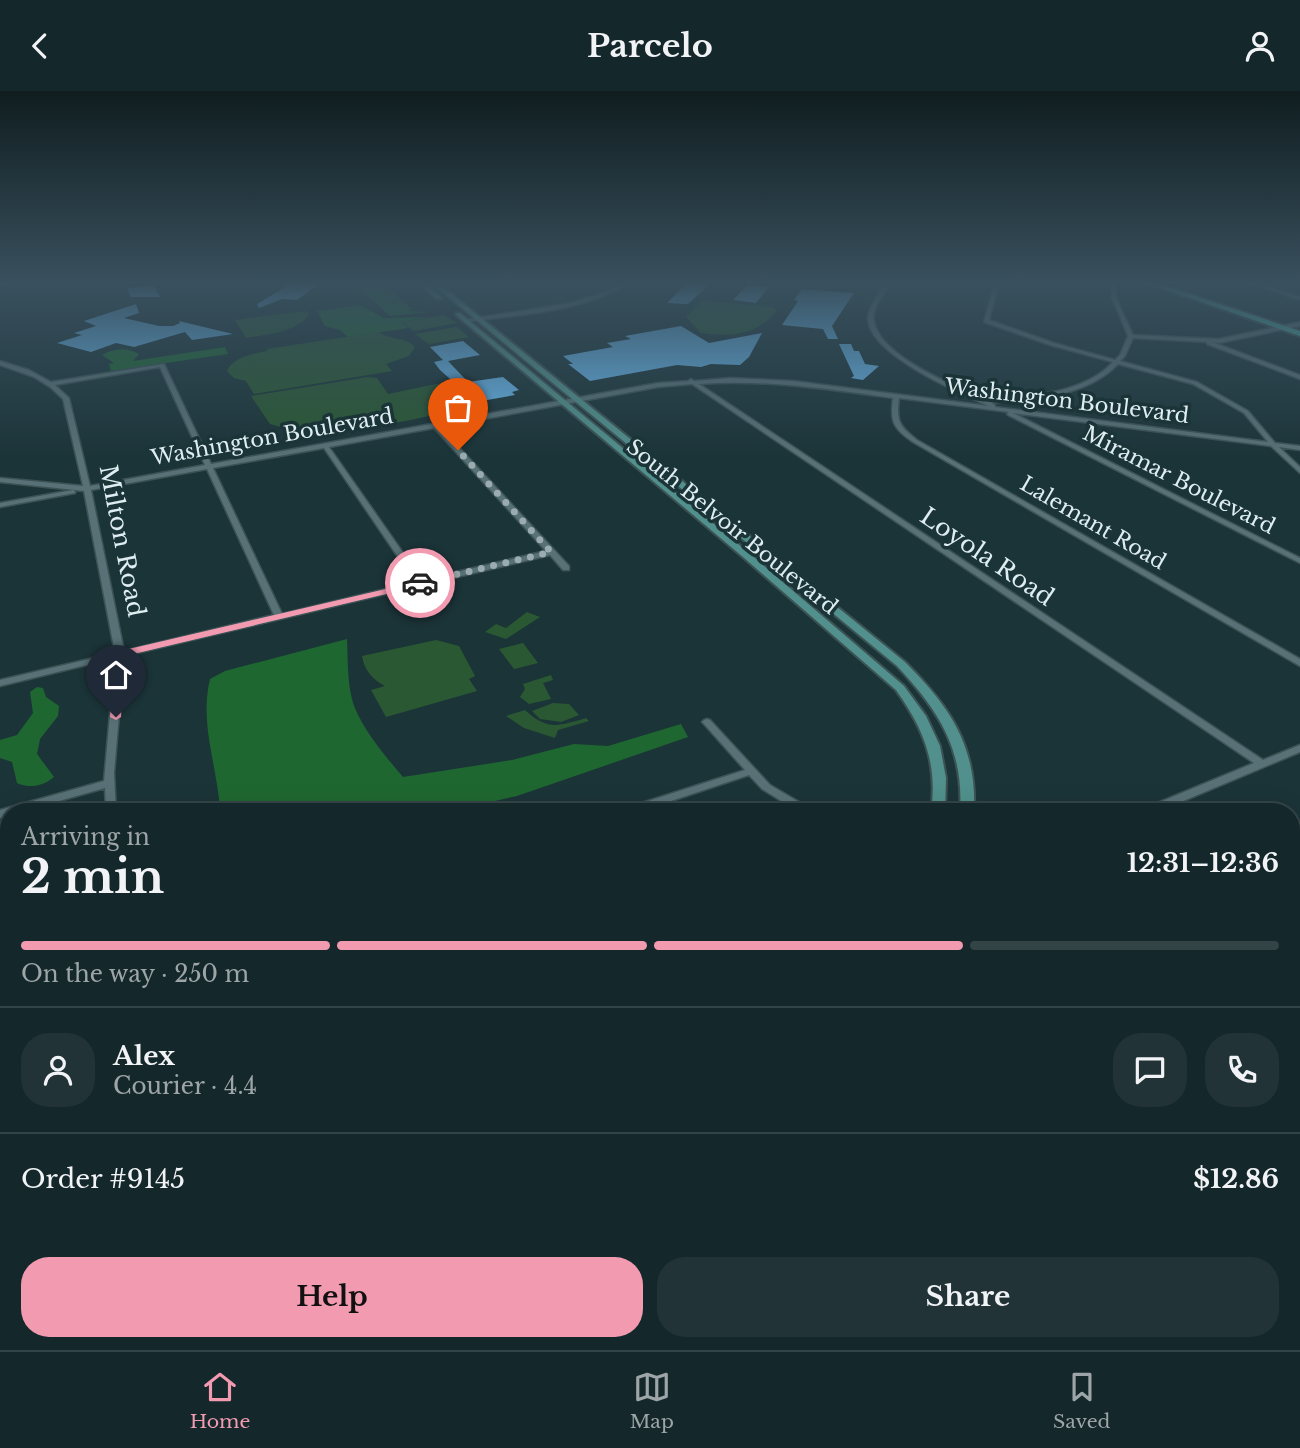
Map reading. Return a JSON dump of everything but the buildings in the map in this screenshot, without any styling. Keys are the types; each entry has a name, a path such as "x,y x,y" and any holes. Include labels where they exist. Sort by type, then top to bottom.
{"street":[{"name":"South Belvoir Boulevard","path":"491,341 883,671 913,704 933,743 942,792 940,803"},
{"name":"South Belvoir Boulevard","path":"504,341 901,664 926,688 956,735 967,774 967,803"},
{"name":"Miramar Boulevard","path":"881,341 886,348 907,361 985,402 1300,561"},
{"path":"1043,341 1195,383 1231,401 1260,426 1272,444 1300,471"},
{"path":"985,402 1075,388 1099,378 1120,361 1129,341"},
{"path":"1198,341 1220,341"},
{"path":"1202,341 1300,377"},
{"name":"Milton Road","path":"0,363 27,371 50,384 66,398 88,489 120,654 109,783 110,803"},
{"path":"50,384 162,365 279,617"},
{"name":"Washington Boulevard","path":"0,480 88,489 691,381 760,380 1300,448"},
{"name":"Loyola Road","path":"691,381 1262,764"},
{"name":"Lalemant Road","path":"896,397 893,419 900,430 915,441 1300,663"},
{"path":"435,425 566,568"},
{"path":"325,445 420,583"},
{"path":"0,505 88,489"},
{"path":"746,555 762,551"},
{"path":"0,683 551,552"},
{"path":"707,722 771,791 792,803"},
{"path":"1169,803 1300,748"},
{"path":"653,803 751,771"},
{"path":"39,803 109,783"}],"green space":[{"path":"321,341 406,341 415,347 409,356 386,364 392,371 254,394 246,381 234,378 227,371 239,359 267,349"},
{"path":"424,341 448,341 429,344"},
{"path":"225,347 228,354 111,371 109,364 114,363 102,355 125,349 139,354 133,361"},
{"path":"368,377 377,378 388,394 441,383 466,405 439,414 398,422 340,431 313,432 270,424 251,396"},
{"path":"527,612 540,617 506,639 485,632 496,624 506,628"},
{"path":"347,639 349,684 355,709 373,740 403,777 512,760 574,744 608,746 681,724 688,737 517,796 487,803 219,803 208,729 207,696 210,679 225,671"},
{"path":"436,640 459,646 475,676 469,679 477,691 386,717 371,690 385,686 370,674 362,656"},
{"path":"523,643 538,663 514,669 499,649"},
{"path":"551,675 553,680 543,683 551,699 529,704 520,697 525,689 523,684"},
{"path":"37,687 43,688 46,697 59,706 58,716 40,739 37,754 54,777 45,783 27,786 17,783 12,762 0,758 0,740 17,735 33,713 30,692"},
{"path":"553,703 569,704 579,715 561,722 540,719 532,711"},
{"path":"525,710 547,724 561,725 586,718 589,721 558,730 555,738 524,728 506,716"}],"way so far":[{"path":"420,583 551,552 458,450"}],"route":[{"path":"116,717 120,654 420,583"}]}
